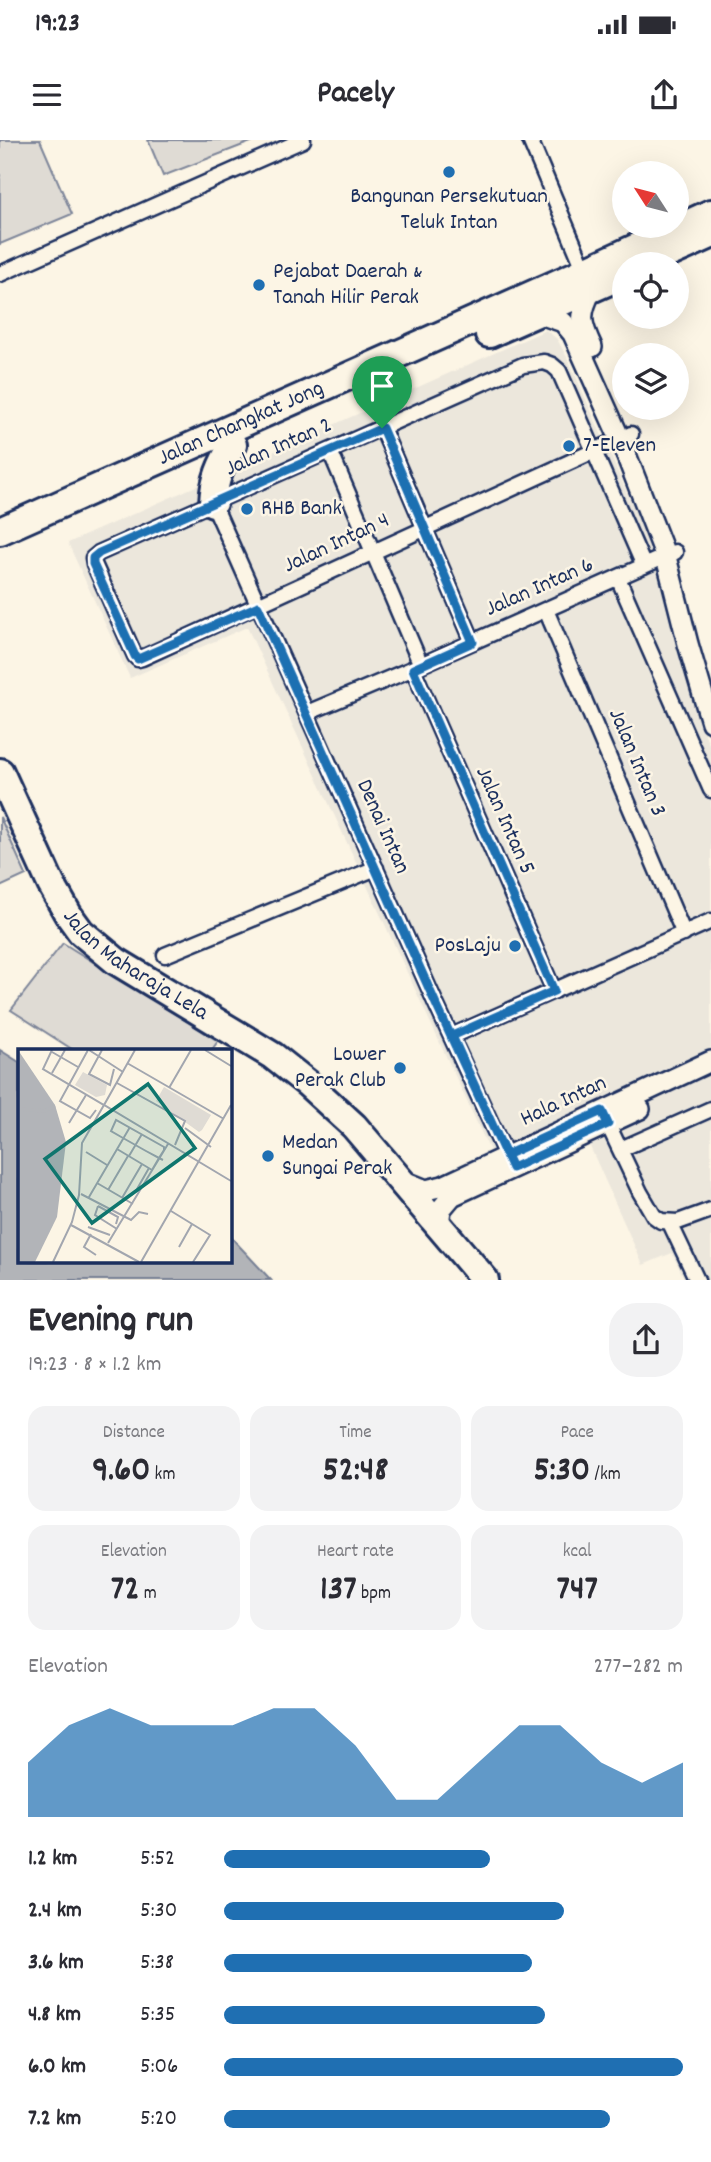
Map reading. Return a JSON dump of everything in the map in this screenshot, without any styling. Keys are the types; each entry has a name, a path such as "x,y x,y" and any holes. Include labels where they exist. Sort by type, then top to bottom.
{"highway":[{"name":"Jalan Changkat Jong","path":"0,547 537,313 588,280 711,212"},
{"path":"673,252 711,235"},
{"name":"Jalan Changkat Jong","path":"0,531 588,280 612,276"},
{"path":"213,503 219,469 233,445"},
{"name":"Jalan Maharaja Lela","path":"0,772 51,884 81,932 116,961 273,1056 307,1083 355,1126 485,1280"},
{"name":"Jalan Maharaja Lela","path":"332,1108 347,1133 467,1280"}],"street":[{"path":"0,274 303,140"},
{"path":"530,140 588,280 582,311 583,329 670,555 711,695"},
{"path":"537,313 563,322 573,334 625,437"},
{"name":"Jalan Intan 2","path":"138,659 93,564 93,558 99,553 523,365 544,362 559,372 645,566"},
{"path":"382,428 473,642"},
{"name":"Jalan Intan 4","path":"138,659 625,437"},
{"name":"Jalan Intan 5","path":"330,451 417,667 554,991"},
{"name":"Denai Intan","path":"213,503 509,1162"},
{"path":"670,555 688,644 711,722"},
{"name":"Jalan Intan 6","path":"307,713 670,555"},
{"path":"618,578 711,790"},
{"name":"Jalan Intan 3","path":"546,610 684,933"},
{"path":"165,955 376,868"},
{"path":"452,1036 711,921"},
{"name":"Hala Intan","path":"400,1179 418,1188 433,1189 509,1162 605,1117 711,1061"},
{"name":"Hala Intan","path":"605,1117 711,1076"},
{"path":"621,1149 711,1109"},
{"path":"605,1117 648,1208 661,1221 670,1223 688,1220 711,1210"},
{"name":"Hala Intan","path":"439,1225 441,1209 452,1196 509,1162"},
{"path":"670,1223 697,1280"}],"shaded area":[{"path":"0,140 40,140 72,214 0,244"},
{"path":"148,140 256,140 163,176"},
{"path":"546,330 557,339 570,363 649,543 697,715 711,749 711,1280 685,1280 672,1253 643,1265 575,1113 490,1151 247,627 130,678 68,543"},
{"path":"0,817 26,875 0,887"},
{"path":"63,943 218,1041 212,1049 72,1049 11,1010"},
{"path":"0,1050 18,1061 18,1262 231,1262 231,1237 271,1280 0,1280"}],"place":[{"name":"Bangunan Persekutuan Teluk Intan","path":"449,172"},
{"name":"Pejabat Daerah & Tanah Hilir Perak","path":"259,285"},
{"name":"7-Eleven","path":"569,446"},
{"name":"RHB Bank","path":"247,509"},
{"name":"PosLaju","path":"515,946"},
{"name":"Lower Perak Club","path":"400,1068"},
{"name":"Medan Sungai Perak","path":"268,1156"}],"route":[{"path":"382,428 99,553 93,558 93,564 138,659 258,606 436,1004 506,1155 602,1111 608,1124 512,1168 506,1155 479,1096 452,1036 554,991 413,669 473,642 382,428"}]}
